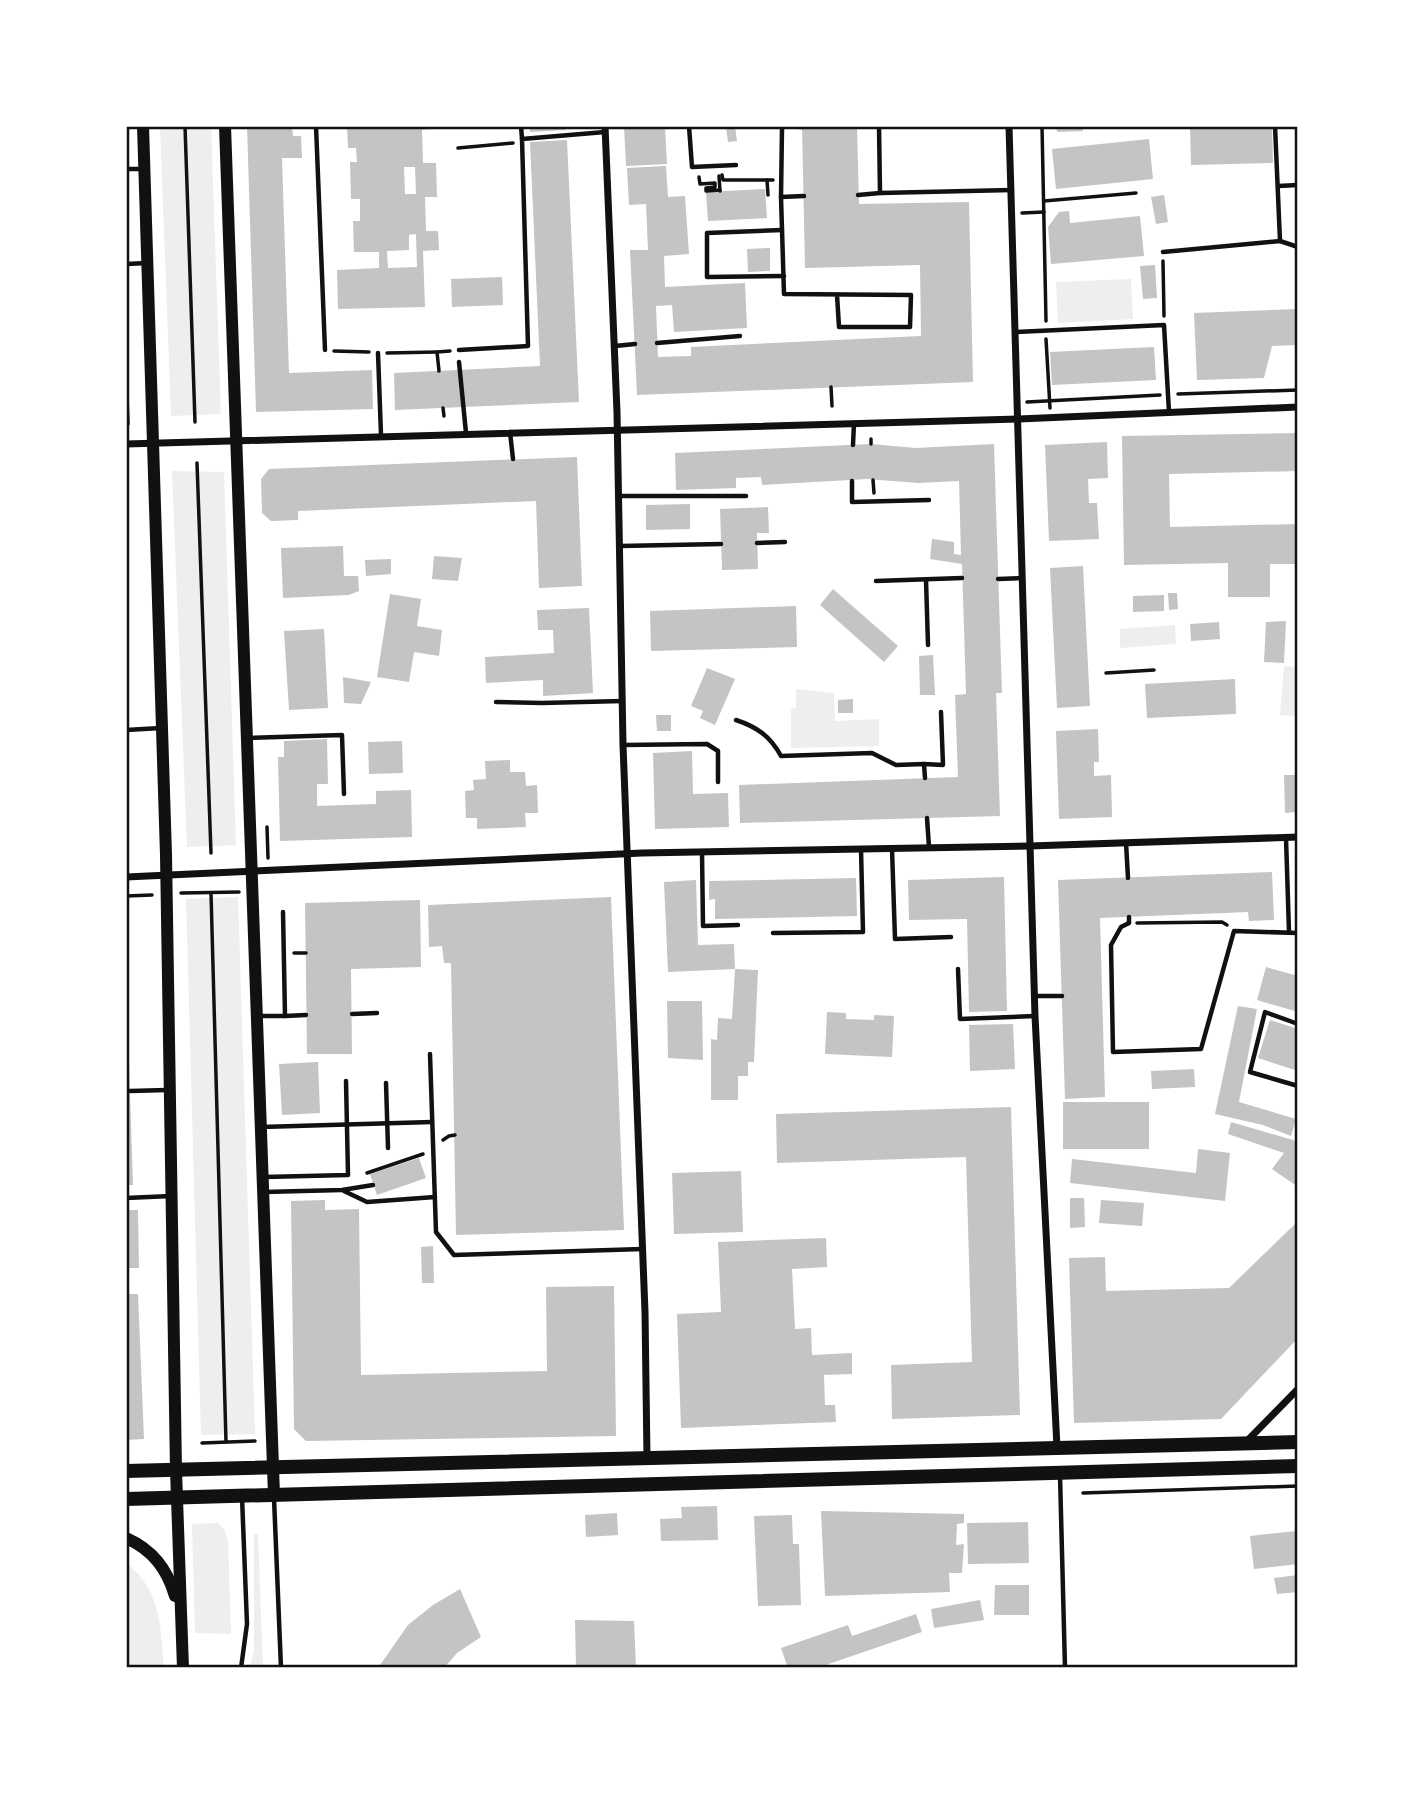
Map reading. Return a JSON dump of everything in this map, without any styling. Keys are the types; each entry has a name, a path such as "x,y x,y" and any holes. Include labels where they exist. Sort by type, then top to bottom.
{"main road":[{"path":"143,126 167,893 176,1498 183,1668"},
{"path":"225,126 274,1495"},
{"path":"126,1471 1298,1442"},
{"path":"126,1499 1298,1466"},
{"path":"126,1538 140,1545 162,1565 170,1579 181,1617"}],"street":[{"path":"1009,126 1035,1016 1058,1448"},
{"path":"605,129 619,496 623,745 643,1249 647,1459"},
{"path":"126,444 1019,419 1298,407"},
{"path":"126,877 628,853 1030,846 1298,837"},
{"path":"1245,1443 1298,1389"}],"lane":[{"path":"316,126 325,350"},
{"path":"459,350 528,346 521,126"},
{"path":"689,126 692,167 736,165"},
{"path":"879,126 880,193"},
{"path":"1275,126 1280,241"},
{"path":"802,127 782,127 784,294 911,295 910,327 839,327 837,295"},
{"path":"522,141 605,129"},
{"path":"126,169 145,169"},
{"path":"1278,186 1298,185"},
{"path":"858,195 1012,190"},
{"path":"781,197 804,195"},
{"path":"782,230 707,233 707,277 784,276"},
{"path":"1163,251 1280,241 1298,247"},
{"path":"126,264 148,263"},
{"path":"1016,332 1164,325 1170,412"},
{"path":"657,343 740,336"},
{"path":"614,346 635,344"},
{"path":"378,353 381,436"},
{"path":"458,362 466,433"},
{"path":"853,445 854,423"},
{"path":"510,432 513,459"},
{"path":"852,481 852,502 929,500"},
{"path":"619,496 746,496"},
{"path":"757,543 785,542"},
{"path":"620,546 721,544"},
{"path":"876,581 962,578"},
{"path":"998,579 1023,578"},
{"path":"926,580 928,645"},
{"path":"496,702 622,701"},
{"path":"736,720 755,726 767,736 781,756 872,753 896,765 943,765 942,712"},
{"path":"126,730 162,728"},
{"path":"247,738 342,735 344,794"},
{"path":"623,745 707,744 718,751 718,782"},
{"path":"924,764 925,778"},
{"path":"927,818 929,847"},
{"path":"1286,837 1289,932"},
{"path":"1126,843 1128,878"},
{"path":"892,848 895,939 951,937"},
{"path":"773,933 863,932 861,849"},
{"path":"702,851 703,926 738,925"},
{"path":"283,912 285,1016"},
{"path":"1129,920 1121,927 1111,944 1113,1052 1202,1049 1234,931 1298,933"},
{"path":"958,969 960,1019 1035,1016"},
{"path":"1035,996 1062,996"},
{"path":"1102,996 1111,996"},
{"path":"1298,1024 1265,1012 1250,1072 1298,1086"},
{"path":"352,1014 377,1013"},
{"path":"256,1016 306,1016"},
{"path":"430,1054 436,1232 454,1255 643,1249"},
{"path":"262,1177 348,1175 346,1081"},
{"path":"386,1083 387,1148"},
{"path":"130,1091 170,1090"},
{"path":"260,1127 432,1122"},
{"path":"263,1192 342,1190 373,1185"},
{"path":"342,1190 367,1202 435,1198"},
{"path":"126,1198 172,1196"},
{"path":"1060,1474 1065,1668"},
{"path":"274,1495 281,1668"},
{"path":"242,1496 247,1623 242,1668"}],"path":[{"path":"185,126 195,422"},
{"path":"1042,126 1049,401"},
{"path":"458,148 522,141"},
{"path":"722,166 723,180 769,180 768,195"},
{"path":"699,184 715,183 715,187 706,188 706,191 720,191 719,176"},
{"path":"1044,201 1136,193"},
{"path":"1163,251 1164,325"},
{"path":"439,371 437,352 459,350"},
{"path":"126,368 128,424"},
{"path":"831,387 832,406"},
{"path":"1018,402 1298,390"},
{"path":"443,408 444,416"},
{"path":"197,463 211,853"},
{"path":"1106,673 1154,670"},
{"path":"126,896 251,891"},
{"path":"211,893 226,1442"},
{"path":"1129,920 1222,922 1234,931"},
{"path":"348,1175 364,1175 426,1153 449,1136 455,1135"},
{"path":"202,1443 256,1441"},
{"path":"1083,1493 1298,1486"}],"shaded area":[{"path":"160,126 211,126 221,414 171,416"},
{"path":"1131,279 1133,319 1058,323 1056,282"},
{"path":"172,471 224,472 236,845 187,847"},
{"path":"1175,625 1176,644 1120,648 1120,629"},
{"path":"1284,666 1298,667 1298,716 1280,715"},
{"path":"796,689 834,693 835,721 879,719 879,746 791,748 791,709 796,708"},
{"path":"238,897 255,1434 201,1435 186,899"},
{"path":"218,1523 224,1529 228,1540 231,1634 195,1633 192,1524"},
{"path":"254,1534 258,1534 263,1668 249,1668 254,1651"},
{"path":"126,1563 147,1585 153,1597 160,1624 164,1668 128,1668"}],"building":[{"path":"247,126 292,126 293,136 301,136 302,158 282,158 289,373 372,370 373,409 256,412"},
{"path":"347,126 364,126 365,129 433,126 433,129 422,130 423,163 436,163 437,197 425,197 426,231 438,231 439,250 423,251 425,307 338,309 337,270 379,268 379,252 354,252 353,221 360,221 360,199 351,199 350,162 357,162 356,148 348,148","holes":["404,167 415,167 416,194 405,194","416,234 417,267 388,268 387,251 409,250 409,235"]},
{"path":"530,126 566,126 566,130 530,132"},
{"path":"624,126 665,126 667,164 626,166"},
{"path":"735,126 737,141 728,142 726,127"},
{"path":"802,126 857,126 859,204 969,202 973,382 637,395 630,250 648,250 646,204 629,205 627,168 666,166 668,197 685,196 689,254 664,256 665,287 745,283 747,328 674,332 672,305 656,306 658,357 691,356 691,347 921,336 920,265 805,268"},
{"path":"1054,126 1083,126 1083,131 1058,132"},
{"path":"1190,126 1272,126 1273,163 1191,165"},
{"path":"1149,139 1153,179 1056,189 1052,149"},
{"path":"567,140 579,402 395,410 394,373 540,366 530,142"},
{"path":"765,189 767,218 708,221 706,192"},
{"path":"1164,195 1168,222 1156,224 1151,197"},
{"path":"1069,211 1070,223 1140,216 1144,256 1051,264 1048,227 1059,212"},
{"path":"770,248 770,271 748,272 747,249"},
{"path":"1155,265 1157,298 1143,299 1140,266"},
{"path":"502,277 503,305 452,307 451,279"},
{"path":"1298,309 1298,345 1272,346 1264,378 1197,380 1194,313"},
{"path":"1154,347 1156,380 1052,385 1050,352"},
{"path":"1298,433 1298,471 1169,474 1170,527 1298,524 1298,564 1270,564 1270,597 1228,597 1228,563 1124,565 1122,436"},
{"path":"1107,442 1108,478 1088,479 1089,503 1097,503 1099,539 1049,541 1045,445"},
{"path":"871,444 916,448 994,444 1002,693 996,693 1000,816 740,823 739,785 958,777 955,695 966,694 962,564 930,559 932,539 954,542 954,554 961,555 959,481 918,483 867,479 762,485 761,477 736,478 736,488 676,490 675,453"},
{"path":"577,457 582,586 539,588 536,501 298,511 298,520 271,521 262,513 261,479 269,469"},
{"path":"690,504 690,529 646,530 646,505"},
{"path":"768,507 769,533 757,533 758,569 722,570 720,509"},
{"path":"343,546 344,576 358,576 359,591 349,595 283,598 281,548"},
{"path":"434,556 462,558 458,581 432,579"},
{"path":"391,559 391,574 366,576 365,560"},
{"path":"1083,566 1090,706 1057,708 1050,568"},
{"path":"833,589 898,646 884,662 820,605"},
{"path":"1168,593 1177,593 1178,609 1169,610"},
{"path":"390,594 421,599 417,626 442,630 439,656 414,652 409,682 377,677"},
{"path":"1164,595 1164,611 1133,612 1133,596"},
{"path":"796,606 797,647 651,651 650,611"},
{"path":"589,608 593,693 543,696 543,680 486,683 485,657 554,653 553,630 538,630 537,610"},
{"path":"1286,621 1284,663 1264,662 1266,622"},
{"path":"1219,622 1220,639 1191,641 1190,624"},
{"path":"324,629 328,708 289,710 284,631"},
{"path":"933,655 935,695 920,695 919,656"},
{"path":"707,668 735,679 715,725 700,718 703,711 691,706"},
{"path":"343,677 371,682 361,704 344,703"},
{"path":"1235,679 1236,714 1147,718 1145,684"},
{"path":"853,699 853,713 838,713 838,700"},
{"path":"656,715 671,715 671,731 657,731"},
{"path":"1098,729 1099,762 1094,762 1094,776 1111,775 1112,817 1059,819 1056,731"},
{"path":"327,739 328,784 317,784 317,806 376,804 376,791 411,790 412,837 280,841 278,757 284,757 284,741"},
{"path":"402,741 403,773 369,774 368,742"},
{"path":"692,751 693,794 728,793 729,827 655,829 653,753"},
{"path":"510,760 510,772 525,772 526,786 537,785 538,813 525,813 526,827 477,829 477,818 466,818 465,791 474,790 473,780 486,779 485,761"},
{"path":"1284,775 1298,775 1298,812 1285,813"},
{"path":"1272,872 1274,920 1249,921 1248,912 1100,918 1105,1097 1065,1099 1058,880"},
{"path":"1004,877 1007,1011 969,1012 967,919 909,920 908,880"},
{"path":"856,878 857,916 715,919 715,899 709,900 709,881"},
{"path":"696,880 698,945 734,944 735,969 668,972 664,882"},
{"path":"611,897 624,1230 456,1235 451,963 444,963 442,946 429,947 428,905"},
{"path":"420,900 421,967 351,969 352,1054 307,1054 305,903"},
{"path":"1266,967 1298,976 1298,1012 1257,1000"},
{"path":"735,969 758,970 754,1062 748,1062 748,1076 738,1076 738,1100 711,1100 711,1039 717,1040 718,1018 732,1019"},
{"path":"667,1001 702,1001 703,1060 668,1058"},
{"path":"1238,1006 1257,1009 1239,1102 1296,1119 1291,1136 1263,1125 1215,1114"},
{"path":"827,1012 846,1013 846,1019 874,1020 874,1015 894,1016 892,1057 825,1054"},
{"path":"1270,1020 1298,1029 1298,1071 1258,1058"},
{"path":"1013,1024 1015,1069 970,1071 969,1025"},
{"path":"128,1032 133,1185 126,1185"},
{"path":"318,1062 320,1113 282,1115 279,1064"},
{"path":"1194,1069 1195,1087 1152,1089 1151,1071"},
{"path":"1063,1102 1149,1102 1149,1149 1063,1149"},
{"path":"1011,1107 1020,1415 892,1419 891,1365 972,1362 966,1157 777,1163 776,1114"},
{"path":"1231,1122 1293,1140 1298,1144 1298,1187 1272,1169 1284,1153 1228,1134"},
{"path":"1198,1149 1230,1153 1225,1201 1070,1183 1072,1159 1196,1173"},
{"path":"419,1158 426,1178 377,1195 370,1174"},
{"path":"741,1171 743,1232 674,1234 672,1173"},
{"path":"1070,1198 1084,1198 1085,1227 1070,1228"},
{"path":"325,1200 325,1210 359,1209 361,1375 547,1371 546,1287 614,1286 616,1436 306,1441 294,1429 291,1201"},
{"path":"1101,1200 1144,1203 1142,1226 1099,1223"},
{"path":"126,1210 138,1210 139,1268 126,1268"},
{"path":"1297,1222 1298,1338 1221,1419 1074,1423 1069,1258 1105,1257 1106,1291 1229,1288"},
{"path":"826,1238 827,1267 792,1269 795,1329 811,1328 812,1355 852,1353 852,1374 824,1375 825,1405 835,1405 836,1422 681,1428 677,1314 721,1312 718,1242"},
{"path":"433,1246 434,1283 422,1283 421,1247"},
{"path":"126,1294 138,1294 144,1439 126,1440"},
{"path":"717,1506 718,1540 661,1541 660,1519 682,1518 681,1507"},
{"path":"821,1511 964,1514 964,1523 957,1524 956,1545 964,1544 962,1573 949,1573 950,1592 825,1596"},
{"path":"617,1513 618,1535 586,1537 585,1515"},
{"path":"792,1515 793,1544 799,1544 801,1605 758,1606 754,1516"},
{"path":"1028,1522 1029,1563 968,1564 967,1523"},
{"path":"1296,1531 1298,1564 1254,1569 1250,1536"},
{"path":"1298,1575 1298,1592 1277,1594 1274,1578"},
{"path":"995,1585 1029,1585 1029,1615 994,1615"},
{"path":"460,1589 481,1637 457,1653 444,1668 378,1668 408,1625 433,1605"},
{"path":"980,1600 984,1620 934,1628 931,1609"},
{"path":"916,1614 922,1632 817,1668 788,1668 781,1648 848,1625 852,1636"},
{"path":"575,1620 634,1621 636,1668 576,1668"}]}
